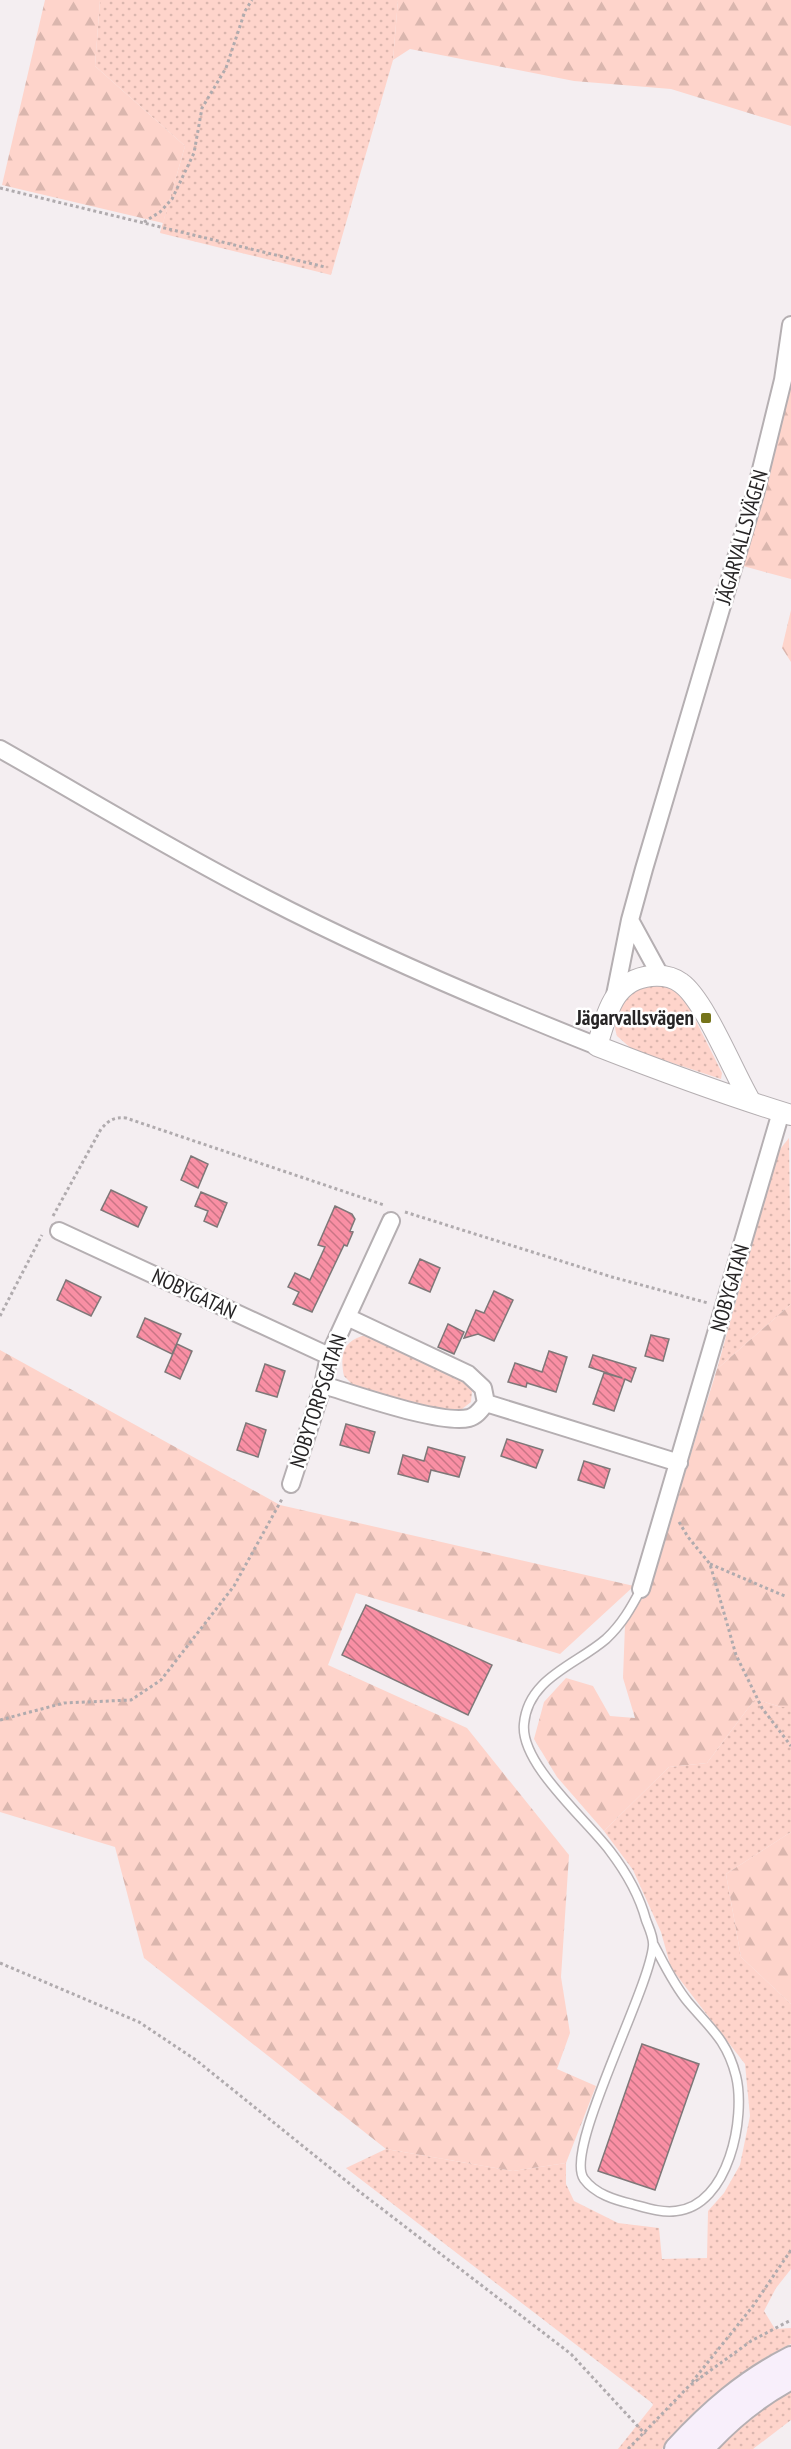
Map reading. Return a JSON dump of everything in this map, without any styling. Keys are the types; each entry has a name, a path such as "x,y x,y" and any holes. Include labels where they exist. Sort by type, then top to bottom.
{"main road":[{"path":"676,2449 703,2420 734,2393 764,2372 791,2358"},
{"path":"702,2449 754,2401 791,2378"}],"street":[{"name":"JÄGARVALLSVÄGEN","path":"597,1046 615,995 630,920 755,494 783,380 791,325"},
{"path":"0,748 197,862 332,932 463,992 597,1046 786,1114"},
{"path":"630,920 660,975"},
{"path":"615,995 625,984 636,979 660,975 672,977 682,984 697,1000 751,1102"},
{"name":"NOBYGATAN","path":"641,1589 725,1307 786,1114"},
{"name":"NOBYTORPSGATAN","path":"291,1484 323,1385 329,1356 391,1212"},
{"name":"NOBYGATAN","path":"53,1224 329,1356"},
{"path":"323,1385 449,1419 471,1418 486,1403 483,1388 468,1374 347,1317"},
{"path":"486,1403 679,1463"}],"lane":[{"path":"641,1589 621,1624 604,1641 547,1679 528,1708 523,1726 536,1764 609,1850 631,1882 643,1909 654,1945 678,1989 718,2033 727,2052 737,2086 739,2104 736,2133 728,2164 714,2188 699,2203 678,2211 658,2210 620,2201 595,2190 582,2176 580,2164 592,2115 637,1999 654,1945"}],"path":[{"path":"144,223 160,212 172,199 194,153 202,108 226,68 245,11 252,0"},
{"path":"0,188 325,267"},
{"path":"0,1316 53,1224 101,1129 107,1121 116,1117 126,1118 391,1212 612,1277 725,1307"},
{"path":"0,1720 64,1703 131,1700 161,1680 234,1586 291,1484"},
{"path":"668,1501 688,1537 710,1564 736,1655 762,1708 791,1746"},
{"path":"710,1564 787,1597"},
{"path":"0,1963 139,2022 196,2060 360,2192 571,2354 645,2434"},
{"path":"628,2449 689,2386 753,2306 791,2250"},
{"path":"689,2386 751,2341 791,2320"}],"green space":[{"path":"45,0 100,0 95,66 185,146 163,223 2,185"},
{"path":"100,0 398,0 393,60 331,275 160,233 185,146 95,66"},
{"path":"398,0 791,0 791,126 671,89 574,81 410,49 393,60"},
{"path":"791,380 791,579 743,566"},
{"path":"791,610 791,662 782,648"},
{"path":"656,985 669,987 685,999 722,1073 721,1079 633,1050 617,1036 616,1017 623,1001 638,990"},
{"path":"789,1138 791,1304 717,1369 777,1153"},
{"path":"791,1304 791,1707 781,1707 755,1699 707,1763 669,1767 604,1831 557,1777 534,1739 544,1702 566,1678 593,1686 610,1716 635,1718 623,1678 625,1625 650,1586 717,1369"},
{"path":"362,1336 372,1337 463,1380 472,1391 471,1402 462,1409 434,1409 355,1387 344,1376 342,1363 346,1346"},
{"path":"0,1350 280,1505 634,1586 560,1654 356,1593 328,1665 467,1728 569,1855 561,1977 570,2033 557,2069 596,2086 566,2163 513,2171 386,2149 144,1958 115,1847 0,1812"},
{"path":"755,1699 781,1707 791,1707 791,1832 726,1874 741,1957 791,2004 791,2269 776,2288 764,2311 775,2329 791,2328 791,2344 754,2365 721,2389 662,2449 618,2449 653,2405 652,2403 346,2168 386,2149 513,2171 566,2163 566,2184 574,2201 618,2223 659,2228 662,2259 707,2258 708,2211 724,2193 740,2165 750,2116 745,2064 671,1968 661,1932 633,1870 604,1831 669,1767 707,1763"},
{"path":"791,1832 791,2004 741,1957 726,1874"},
{"path":"791,2391 791,2420 753,2449 716,2449 761,2408"}],"building":[{"path":"191,1156 208,1164 198,1188 181,1180"},
{"path":"111,1190 147,1207 138,1227 101,1210"},
{"path":"201,1192 227,1203 217,1227 204,1221 208,1211 195,1206"},
{"path":"335,1206 352,1214 355,1219 350,1231 353,1232 347,1246 344,1245 312,1312 293,1304 299,1292 288,1287 295,1273 310,1280 325,1247 318,1245"},
{"path":"420,1259 440,1268 430,1292 409,1283"},
{"path":"66,1280 101,1297 91,1316 57,1300"},
{"path":"494,1291 513,1300 494,1341 478,1334 464,1338 476,1310 484,1313"},
{"path":"145,1318 181,1334 172,1354 137,1337"},
{"path":"448,1324 464,1332 454,1354 438,1347"},
{"path":"651,1335 669,1339 663,1361 645,1356"},
{"path":"177,1344 192,1351 180,1379 165,1372"},
{"path":"549,1351 567,1357 556,1392 527,1383 526,1387 508,1382 515,1363 542,1372"},
{"path":"593,1355 636,1368 631,1382 625,1379 614,1411 593,1404 604,1373 622,1378 589,1367"},
{"path":"265,1364 285,1371 277,1397 256,1391"},
{"path":"246,1423 266,1430 258,1457 237,1450"},
{"path":"346,1424 375,1432 369,1453 340,1445"},
{"path":"507,1439 543,1450 536,1468 501,1456"},
{"path":"428,1447 465,1457 459,1477 431,1470 428,1482 398,1474 403,1455 424,1461"},
{"path":"584,1461 610,1469 604,1488 578,1480"},
{"path":"366,1605 492,1665 468,1715 342,1655"},
{"path":"642,2044 699,2064 655,2190 598,2171"}],"place":[{"name":"Jägarvallsvägen","path":"706,1018"}]}
